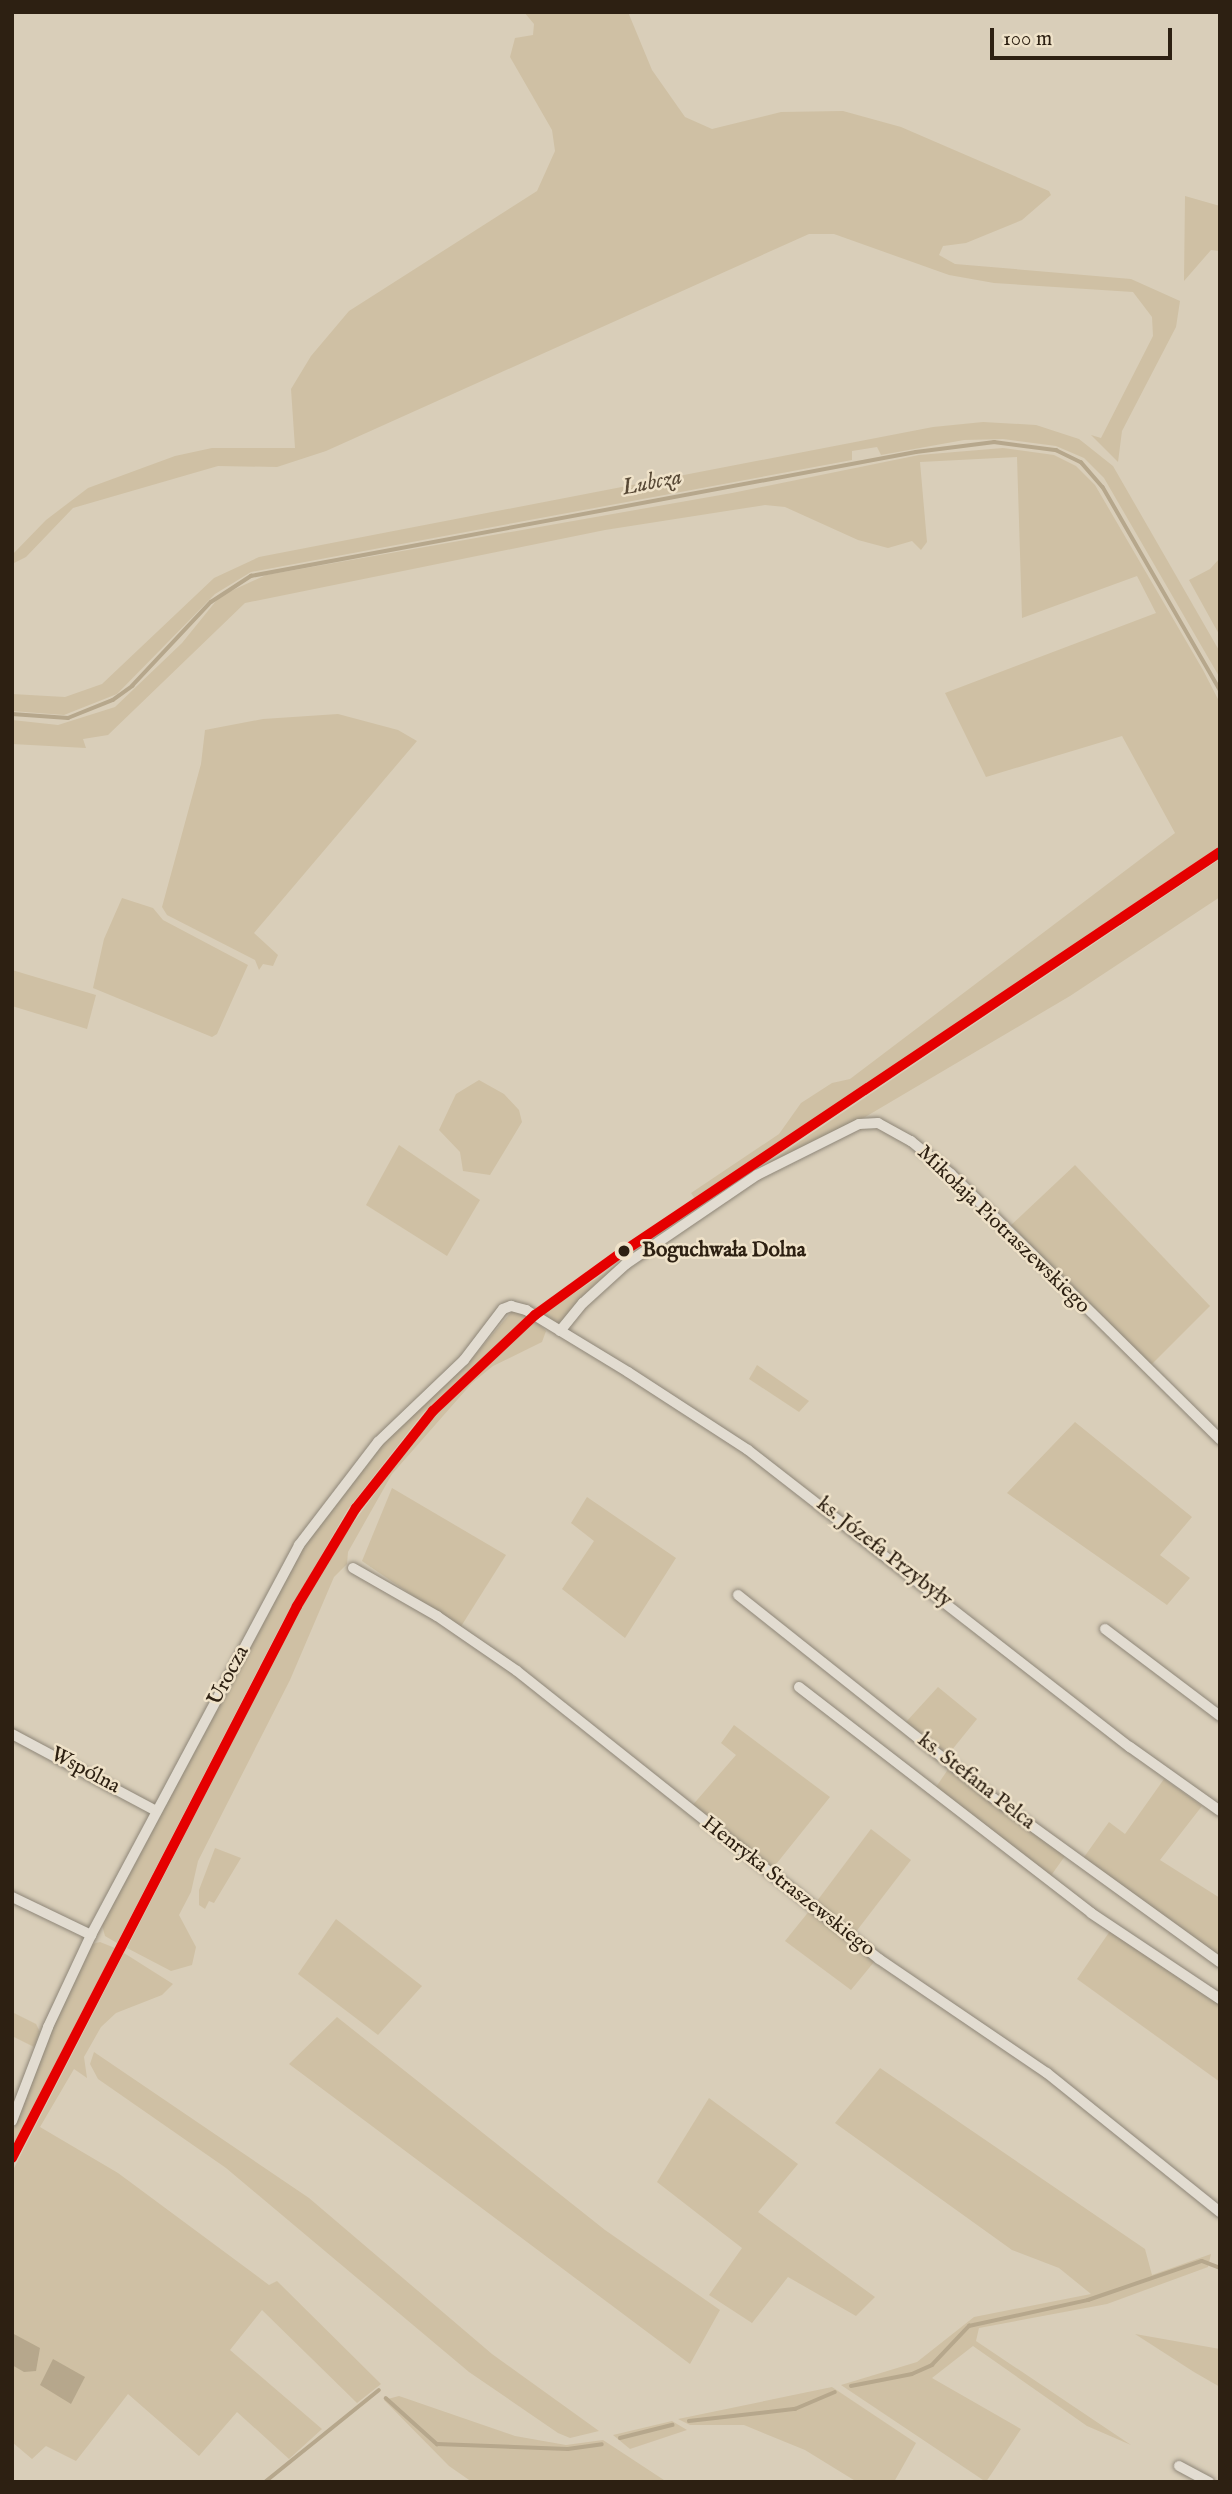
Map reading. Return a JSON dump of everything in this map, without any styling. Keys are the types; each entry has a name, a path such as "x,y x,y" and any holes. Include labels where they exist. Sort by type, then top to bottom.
{"street":[{"name":"Mikołaja Piotraszewskiego","path":"560,1331 583,1303 626,1264 757,1175 859,1124 878,1123 911,1141 951,1174 1220,1439"},
{"name":"Urocza","path":"12,2121 48,2027 91,1935 299,1545 343,1482 378,1442 464,1360 503,1309 518,1306 535,1315"},
{"name":"ks. Józefa Przybyły","path":"535,1315 748,1450 1130,1747 1220,1811"},
{"name":"Henryka Straszewskiego","path":"353,1567 437,1616 517,1671 879,1959 1047,2073 1220,2212"},
{"name":"ks. Stefana Pelca","path":"738,1595 989,1795 1220,1962"},
{"path":"1105,1629 1220,1716"},
{"name":"ks. Stefana Pelca","path":"799,1687 1097,1917 1220,1999"},
{"name":"Wspólna","path":"12,1734 156,1811"},
{"path":"12,1897 91,1935"},
{"path":"1179,2466 1209,2482"}],"shaded area":[{"path":"524,12 628,12 652,70 685,117 712,129 781,112 843,111 901,127 1049,191 1051,195 1022,220 966,243 943,246 939,255 955,264 1131,279 1180,301 1176,327 1122,431 1118,462 1091,435 1101,438 1153,336 1152,317 1133,292 994,283 949,275 834,234 809,234 326,451 277,467 218,466 73,508 26,557 12,564 12,555 46,520 88,488 175,456 212,448 295,448 291,389 311,356 349,311 537,191 555,151 552,130 510,57 515,38 533,35 534,24"},
{"path":"1185,196 1220,206 1220,251 1211,250 1184,281"},
{"path":"983,422 1036,425 1079,439 1113,466 1220,652 1220,678 1104,478 1084,458 1056,446 1003,439 964,440 881,455 877,447 852,451 852,460 251,572 215,594 117,694 64,715 12,711 12,694 65,697 102,684 214,578 259,557 933,427"},
{"path":"1003,448 1054,455 1076,466 1095,485 1203,670 1220,703 1220,846 695,1199 691,1193 779,1134 801,1103 832,1083 850,1079 1175,833 1122,736 986,777 945,693 1156,613 1137,576 1022,618 1017,457 920,462 927,542 921,550 912,541 888,548 858,540 785,507 765,505 605,530 245,603 108,735 83,739 86,748 12,744 12,720 58,725 115,707 182,643 220,596 266,575 732,493 919,455"},
{"path":"1220,558 1220,636 1189,580 1210,569"},
{"path":"338,714 398,730 417,741 254,933 278,955 273,966 263,964 259,970 255,960 167,915 162,907 201,764 205,730 263,719"},
{"path":"1220,859 1220,897 1070,996 833,1136 799,1149 622,1262 595,1284 563,1322 558,1325 542,1315"},
{"path":"122,898 153,908 163,920 248,965 217,1034 212,1037 93,988 104,939"},
{"path":"12,970 96,995 87,1029 12,1006"},
{"path":"479,1080 504,1094 519,1110 522,1122 490,1175 463,1171 460,1152 439,1130 456,1094"},
{"path":"399,1145 480,1200 447,1256 366,1205"},
{"path":"1075,1165 1210,1306 1149,1367 1009,1227"},
{"path":"513,1310 527,1316 424,1412 348,1509 282,1623 117,1943 105,1936 102,1925 299,1553 382,1442 475,1355"},
{"path":"536,1321 546,1331 542,1342 493,1366 472,1383 392,1474 348,1552 347,1564 334,1577 290,1680 198,1861 191,1892 179,1915 196,1947 192,1965 171,1971 127,1948 296,1617 338,1544 416,1437 471,1378"},
{"path":"757,1365 809,1401 799,1412 749,1379"},
{"path":"1075,1422 1192,1517 1160,1555 1190,1578 1167,1605 1007,1493"},
{"path":"392,1488 506,1555 460,1628 362,1561"},
{"path":"587,1497 676,1558 625,1638 562,1589 594,1541 571,1523"},
{"path":"938,1687 977,1719 947,1756 906,1722"},
{"path":"734,1725 830,1797 773,1868 691,1807 736,1755 721,1743"},
{"path":"949,1768 1065,1856 1050,1877 936,1787"},
{"path":"1164,1779 1202,1806 1160,1860 1220,1898 1218,1956 1082,1860 1109,1822 1125,1834"},
{"path":"871,1829 911,1860 855,1933 817,1901"},
{"path":"215,1848 241,1858 214,1903 209,1901 205,1909 199,1905 199,1890"},
{"path":"810,1910 874,1962 851,1990 785,1941"},
{"path":"336,1919 422,1986 378,2035 298,1974"},
{"path":"1110,1931 1220,2005 1220,2082 1077,1979"},
{"path":"100,1942 115,1948 12,2147 12,2135 42,2050 92,1944"},
{"path":"124,1953 173,1984 162,1995 116,2013 101,2027 84,2057 87,2078 74,2069 40,2127 118,2173 269,2285 277,2281 381,2384 357,2403 262,2310 230,2350 322,2429 289,2459 237,2412 199,2456 128,2394 76,2461 46,2446 32,2459 12,2442 12,2172"},
{"path":"12,2012 36,2024 40,2032 34,2047 12,2036"},
{"path":"337,2017 605,2230 720,2310 690,2364 289,2064"},
{"path":"94,2052 309,2198 492,2354 599,2431 570,2438 558,2433 469,2372 226,2168 98,2079 90,2064"},
{"path":"880,2068 1145,2249 1152,2275 1211,2254 1208,2267 1107,2304 979,2328 976,2341 1131,2445 1087,2426 973,2346 932,2378 1021,2429 986,2482 841,2385 917,2362 974,2317 1091,2294 1059,2268 1012,2250 835,2123"},
{"path":"709,2098 798,2164 758,2212 875,2297 856,2316 788,2277 752,2323 709,2295 742,2248 657,2182"},
{"path":"12,2333 40,2348 36,2371 24,2372 12,2365"},
{"path":"1135,2334 1220,2349 1220,2387 1194,2372"},
{"path":"53,2359 85,2377 71,2404 40,2385"},
{"path":"832,2387 916,2443 894,2482 857,2482 805,2450 744,2425 690,2425 678,2419"},
{"path":"399,2396 515,2436 566,2445 603,2440 667,2482 472,2482 449,2466 384,2400"},
{"path":"672,2421 687,2430 630,2449 613,2435"}],"waterway":[{"name":"Lubcza","path":"12,714 68,718 113,700 132,686 211,602 251,576 916,452 994,442 1056,450 1081,462 1103,487 1220,690"},
{"path":"851,2386 912,2374 932,2365 969,2326 1088,2300 1202,2261 1220,2268"},
{"path":"265,2482 379,2390"},
{"path":"689,2421 795,2409 835,2392"},
{"path":"386,2398 437,2444 568,2449 602,2444"},
{"path":"620,2438 672,2425"}],"transit line":[{"path":"12,2158 297,1606 356,1508 433,1411 535,1315 618,1255 1220,852"}],"place":[{"name":"Boguchwała Dolna","path":"624,1251"}]}
